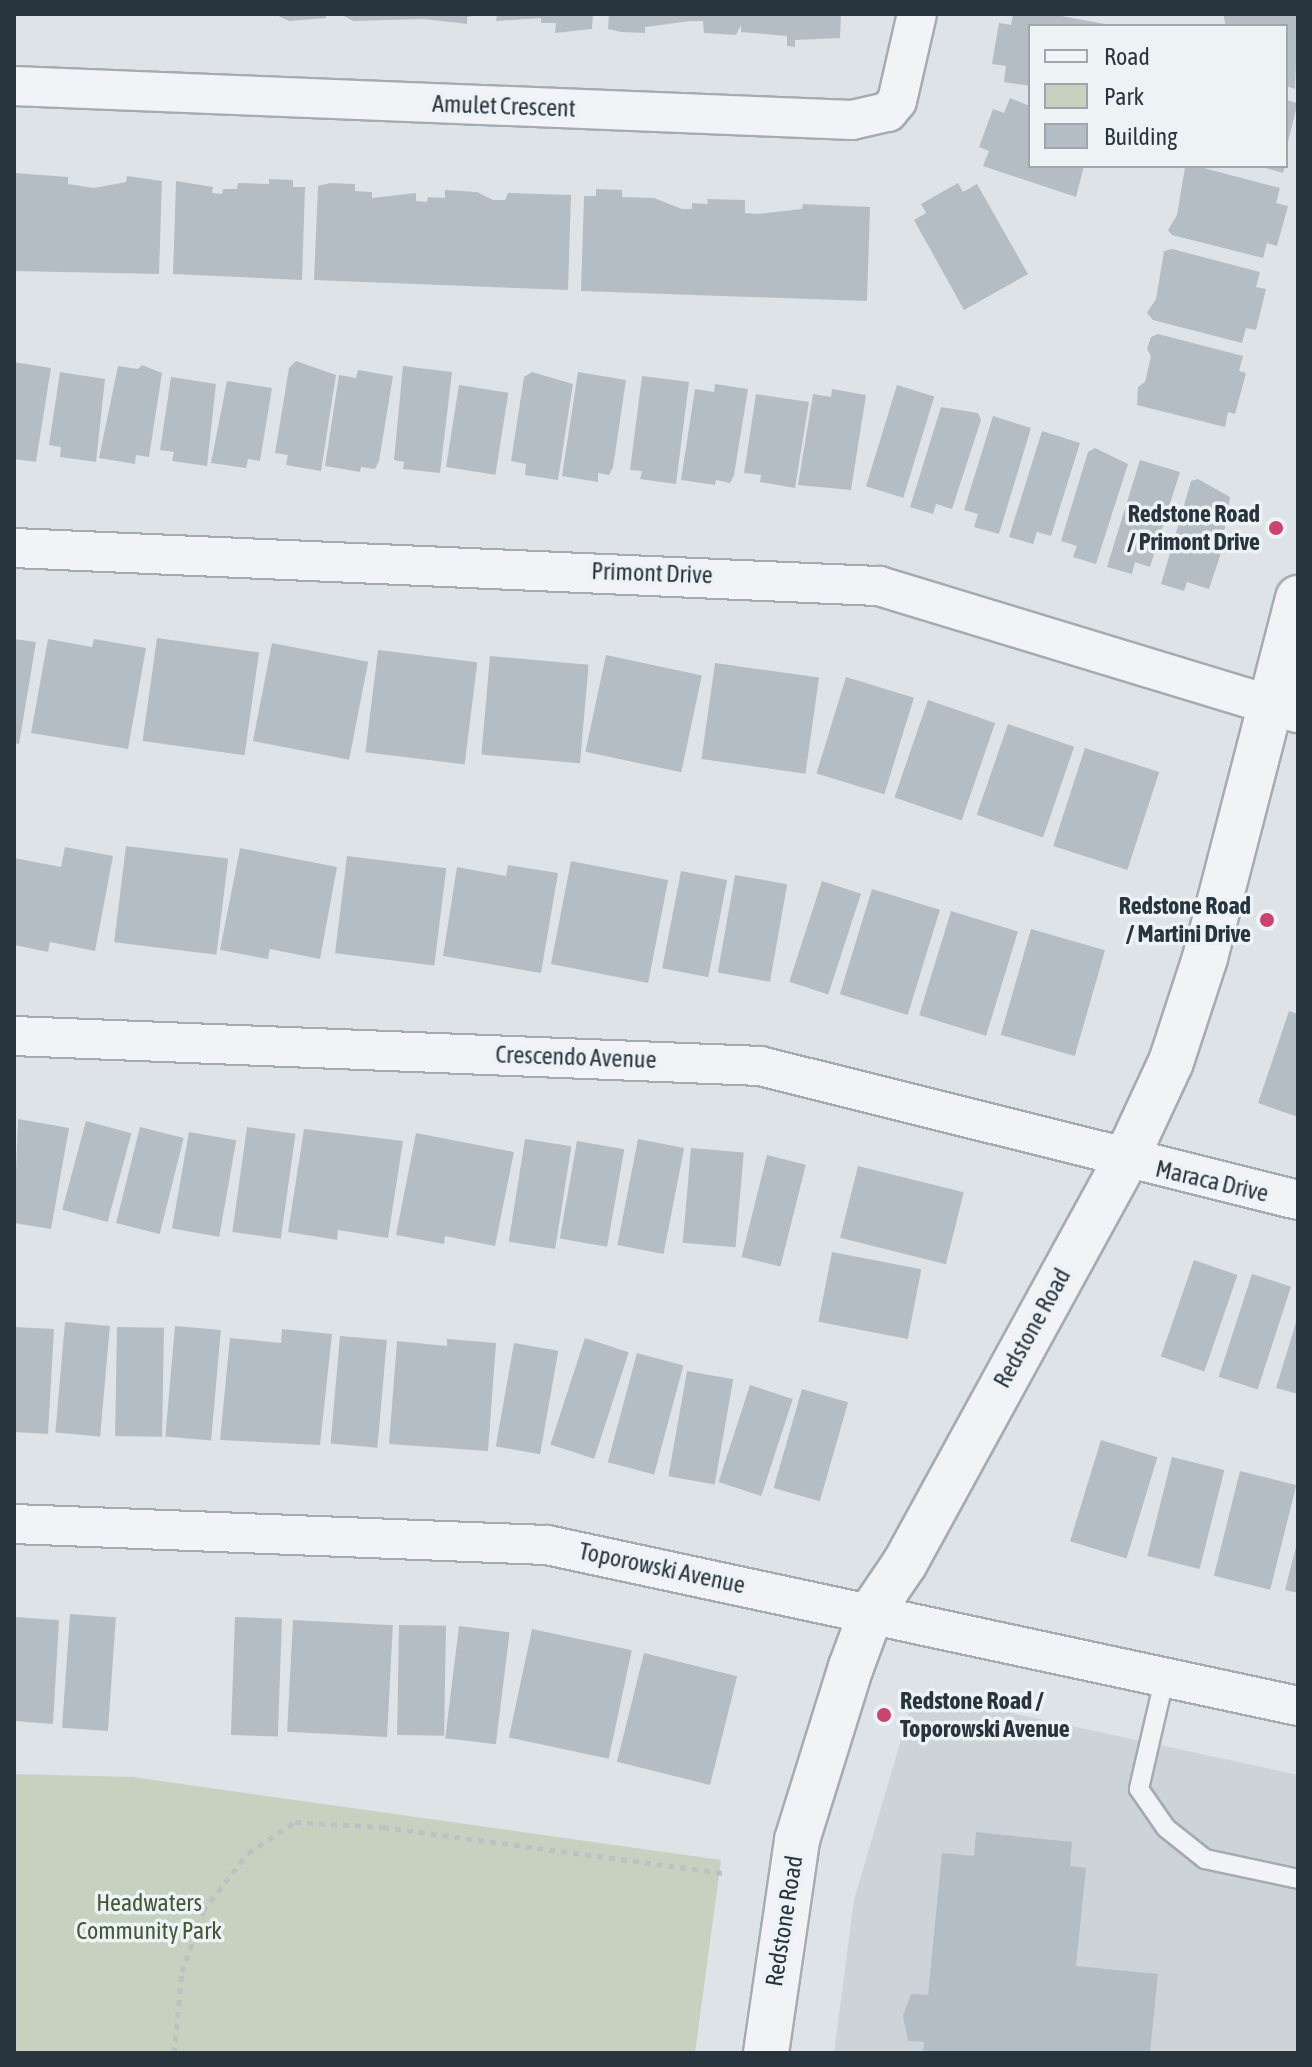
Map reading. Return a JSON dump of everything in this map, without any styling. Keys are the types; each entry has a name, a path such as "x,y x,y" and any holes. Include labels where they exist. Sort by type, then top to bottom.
{"street":[{"name":"Amulet Crescent","path":"14,86 852,120 888,112 897,101 917,14"},
{"name":"Primont Drive","path":"14,548 879,586 1285,710"},
{"name":"Redstone Road","path":"766,2053 797,1840 871,1613 905,1563 1125,1161 1190,1010 1285,710 1298,598"},
{"name":"Crescendo Avenue","path":"14,1036 760,1066 1125,1161"},
{"name":"Maraca Drive","path":"1125,1161 1298,1200"},
{"name":"Toporowski Avenue","path":"14,1524 547,1545 1298,1706"}],"lane":[{"path":"1165,1676 1139,1789 1166,1828 1205,1859 1298,1879"}],"path":[{"path":"174,2053 182,1972 203,1911 248,1853 295,1822 383,1827 724,1873"}],"shaded area":[{"path":"915,1692 1298,1775 1298,2053 834,2053 854,1900"}],"green space":[{"name":"Headwaters Community Park","path":"14,1774 132,1777 721,1860 695,2053 14,2053"}],"building":[{"path":"274,14 326,14 326,18 289,21"},
{"path":"340,14 483,14 467,17 467,24 424,19 353,21"},
{"path":"497,14 593,14 592,29 555,33 556,23 541,23 541,18 496,21"},
{"path":"609,14 841,14 840,38 795,40 795,47 787,46 787,36 741,32 741,25 736,35 704,33 703,21 645,27 645,33 621,32 608,29"},
{"path":"1013,14 1050,14 1105,24 1028,24 1028,86 1004,82 1006,66 992,64 999,23 1011,25"},
{"path":"1223,14 1298,14 1295,89 1288,87 1288,24 1226,24"},
{"path":"1010,98 1028,105 1028,168 1083,168 1076,197 983,166 989,151 979,147 993,109 1004,113"},
{"path":"1288,100 1298,103 1288,142"},
{"path":"1185,168 1204,168 1280,188 1276,203 1288,206 1277,246 1267,243 1263,258 1172,235 1168,230 1177,215"},
{"path":"1266,168 1284,168 1283,173"},
{"path":"14,173 68,177 68,184 94,188 126,182 127,176 162,181 159,274 14,271"},
{"path":"269,179 293,180 293,187 305,187 302,280 173,274 176,181 213,187 212,193 222,194 223,189 237,189 238,183 269,184"},
{"path":"958,183 963,192 977,184 1028,274 964,310 914,220 926,213 921,204"},
{"path":"355,184 355,191 372,192 372,198 416,193 416,201 427,202 428,197 445,198 445,190 477,192 493,200 505,200 508,193 571,195 568,290 314,280 318,186"},
{"path":"596,189 622,190 622,197 654,198 682,209 692,209 692,203 708,204 707,199 745,200 745,213 757,214 802,209 803,204 870,207 867,301 581,291 584,196 596,196"},
{"path":"1172,249 1260,272 1256,287 1266,289 1256,330 1246,328 1242,343 1153,320 1147,313 1156,299 1164,251"},
{"path":"1158,334 1243,356 1239,371 1246,373 1235,414 1228,412 1225,427 1137,405 1138,387 1145,382 1151,356 1147,349 1151,337"},
{"path":"296,361 336,375 321,471 286,465 288,455 275,453 289,368"},
{"path":"14,362 51,368 36,462 14,459"},
{"path":"142,365 162,373 149,457 136,455 135,464 99,458 118,366 138,369"},
{"path":"403,366 452,372 440,473 403,469 404,462 394,460"},
{"path":"358,370 393,376 379,461 375,469 361,467 360,472 325,466 339,375 356,378"},
{"path":"60,372 105,379 96,462 60,457 61,447 49,445"},
{"path":"532,372 573,384 558,480 525,475 526,464 511,461 524,377"},
{"path":"578,372 626,380 613,467 609,475 598,473 598,482 562,476"},
{"path":"642,376 689,382 676,484 640,479 642,471 630,470"},
{"path":"171,377 216,384 207,466 172,461 174,452 160,450"},
{"path":"227,381 272,388 260,461 248,459 246,468 211,463"},
{"path":"715,384 748,389 734,475 730,483 716,480 715,485 681,480 695,389 714,392"},
{"path":"459,385 508,393 495,475 446,467"},
{"path":"897,385 934,396 903,498 866,486"},
{"path":"832,389 866,395 851,490 798,485 813,394 831,397"},
{"path":"756,394 809,402 795,488 760,482 761,475 744,473"},
{"path":"941,407 978,413 981,420 952,509 936,504 933,514 910,507"},
{"path":"993,416 1031,428 999,534 974,527 978,514 964,510"},
{"path":"1042,431 1080,443 1051,536 1037,532 1033,544 1009,537"},
{"path":"1095,448 1128,464 1096,564 1073,557 1077,546 1061,541 1088,452"},
{"path":"1140,460 1180,472 1150,567 1135,562 1132,574 1107,567"},
{"path":"1198,479 1230,497 1225,528 1214,550 1221,553 1209,589 1187,582 1184,591 1161,584 1191,481"},
{"path":"157,638 259,652 245,755 143,741"},
{"path":"14,639 36,642 19,744 14,743"},
{"path":"48,639 92,647 94,639 146,648 128,749 31,733"},
{"path":"272,643 368,662 349,760 253,741"},
{"path":"378,650 477,662 465,764 365,752"},
{"path":"606,655 702,675 681,772 585,752"},
{"path":"490,656 589,665 580,763 481,755"},
{"path":"715,663 819,678 805,774 702,759"},
{"path":"846,677 914,698 884,794 816,774"},
{"path":"928,700 995,723 962,821 894,797"},
{"path":"1008,724 1074,747 1043,838 977,815"},
{"path":"1085,748 1159,772 1127,870 1053,846"},
{"path":"126,846 228,859 216,955 114,942"},
{"path":"65,847 113,856 95,951 50,942 48,952 14,945 14,858 61,867"},
{"path":"240,848 337,867 320,959 270,949 268,959 220,950"},
{"path":"347,856 446,868 434,965 335,953"},
{"path":"571,861 668,880 648,983 551,964"},
{"path":"508,865 558,873 541,973 443,956 457,867 506,876"},
{"path":"681,871 727,880 708,977 662,968"},
{"path":"735,875 787,884 770,982 718,972"},
{"path":"822,881 861,894 828,994 789,982"},
{"path":"872,889 940,910 908,1015 840,994"},
{"path":"951,911 1018,931 986,1036 919,1015"},
{"path":"1031,929 1105,950 1075,1056 1001,1035"},
{"path":"1289,1011 1298,1014 1298,1117 1258,1103"},
{"path":"18,1119 69,1128 51,1229 14,1223"},
{"path":"86,1121 131,1133 108,1222 62,1210"},
{"path":"140,1127 184,1138 160,1234 116,1223"},
{"path":"247,1127 296,1134 281,1239 232,1232"},
{"path":"304,1129 403,1141 388,1238 338,1230 337,1240 288,1232"},
{"path":"189,1132 236,1140 219,1237 172,1229"},
{"path":"416,1133 514,1152 495,1246 445,1236 444,1244 396,1235"},
{"path":"525,1139 571,1146 555,1249 509,1242"},
{"path":"638,1139 684,1148 664,1254 617,1245"},
{"path":"577,1141 624,1149 607,1247 560,1238"},
{"path":"691,1148 744,1153 736,1247 683,1243"},
{"path":"767,1155 806,1165 780,1267 742,1257"},
{"path":"858,1166 964,1192 946,1264 840,1238"},
{"path":"832,1252 921,1269 908,1339 818,1322"},
{"path":"1194,1260 1237,1275 1204,1371 1161,1356"},
{"path":"1252,1274 1291,1287 1258,1389 1219,1377"},
{"path":"1298,1316 1298,1394 1276,1388"},
{"path":"65,1322 110,1326 100,1436 55,1433"},
{"path":"175,1326 221,1330 211,1441 165,1437"},
{"path":"14,1327 54,1329 48,1434 14,1432"},
{"path":"117,1327 164,1328 162,1437 115,1436"},
{"path":"282,1329 332,1334 320,1445 220,1440 230,1338 281,1343"},
{"path":"340,1336 387,1340 377,1448 331,1444"},
{"path":"585,1338 629,1352 594,1459 550,1445"},
{"path":"447,1339 496,1343 488,1451 389,1444 397,1341 447,1346"},
{"path":"514,1343 558,1351 540,1454 496,1446"},
{"path":"637,1353 683,1365 654,1475 608,1462"},
{"path":"687,1371 733,1379 715,1485 668,1476"},
{"path":"750,1385 793,1399 761,1496 718,1482"},
{"path":"802,1389 848,1402 820,1501 774,1488"},
{"path":"1101,1440 1157,1457 1126,1559 1070,1541"},
{"path":"1172,1457 1224,1470 1200,1569 1147,1556"},
{"path":"1240,1471 1296,1485 1270,1590 1214,1576"},
{"path":"1298,1544 1298,1593 1285,1590"},
{"path":"70,1614 116,1617 108,1731 62,1728"},
{"path":"14,1617 59,1620 53,1724 14,1721"},
{"path":"235,1617 282,1619 278,1737 231,1735"},
{"path":"293,1620 393,1625 387,1737 287,1732"},
{"path":"399,1625 446,1626 444,1736 397,1735"},
{"path":"459,1626 510,1632 496,1744 445,1738"},
{"path":"532,1629 632,1650 609,1759 509,1738"},
{"path":"644,1653 737,1676 710,1785 617,1762"},
{"path":"976,1832 1072,1842 1070,1866 1086,1868 1076,1966 1158,1974 1150,2053 923,2053 924,2042 908,2041 903,2016 911,1994 928,1995 942,1853 974,1856"}],"place":[{"name":"Redstone Road / Primont Drive","path":"1276,528"},
{"name":"Redstone Road / Martini Drive","path":"1267,920"},
{"name":"Redstone Road / Toporowski Avenue","path":"884,1715"}]}
